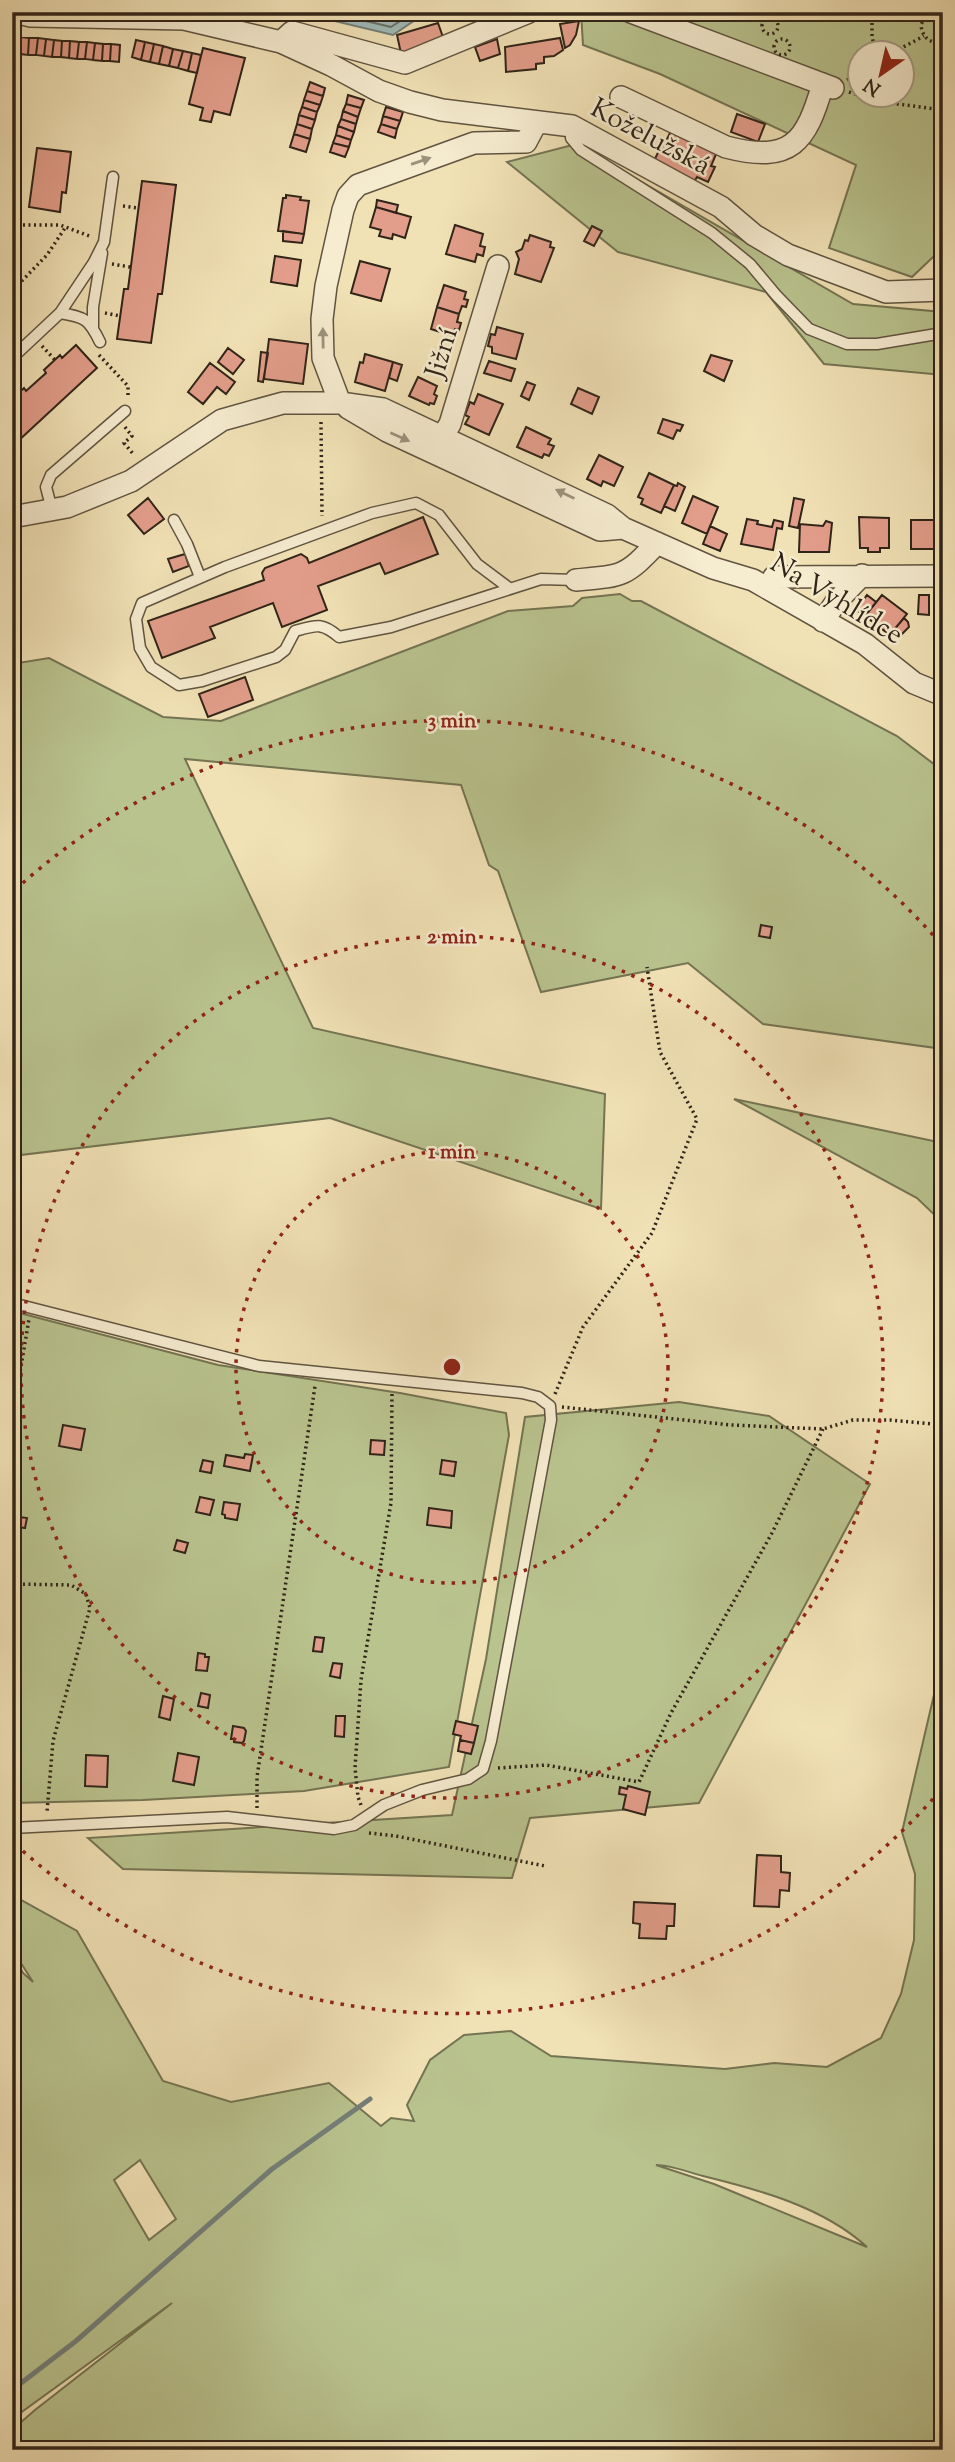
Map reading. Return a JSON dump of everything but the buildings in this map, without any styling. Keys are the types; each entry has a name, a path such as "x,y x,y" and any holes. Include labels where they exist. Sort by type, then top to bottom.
{"street":[{"name":"Koželužská","path":"15,12 31,16 184,19 281,42 379,91 410,102 442,110 572,127 721,207 754,235 788,256 886,292 943,290"},
{"name":"Koželužská","path":"281,42 292,32 405,63 529,12"},
{"path":"631,12 828,86"},
{"name":"Koželužská","path":"621,97 726,146 744,151 771,152 779,151 805,133 828,86"},
{"path":"330,403 323,358 323,319 326,286 348,196 358,185 474,143 526,142 536,123"},
{"name":"Jižní","path":"438,444 450,424 498,266"},
{"name":"Na Vyhlídce","path":"12,517 67,507 131,481 222,420 283,403 330,403 383,408 438,444 607,514 623,528 713,569 753,580 865,645 914,683 943,695"},
{"path":"576,580 616,577 635,567 657,543"},
{"path":"823,621 836,602 862,575"},
{"path":"775,577 943,576"}],"lane":[{"path":"572,127 572,138 581,150 712,233 750,264 809,329 847,344 877,344 943,333"},
{"path":"96,345 93,307 113,177"},
{"path":"12,358 60,313 104,242"},
{"path":"60,313 82,316 93,327"},
{"path":"52,510 46,487 51,475 125,411"},
{"path":"509,588 477,564 439,515 416,503 372,513 200,578 142,603 136,620 140,648 150,667 179,685 202,681 275,657 285,650 295,631 317,624 327,627 339,637 391,627 541,579 576,580"},
{"path":"174,520 200,578"},
{"path":"12,1303 259,1366 522,1393 538,1397 550,1406 551,1420 491,1741 483,1769 468,1779 422,1790 384,1805 354,1825 342,1828 227,1817 12,1828"}],"path":[{"path":"764,12 766,19"},
{"path":"872,12 872,38"},
{"path":"927,12 921,25 924,36 932,42 943,43"},
{"path":"772,18 777,22 778,27 773,33 765,33 762,28 766,19 772,18"},
{"path":"773,33 777,41"},
{"path":"916,40 924,36"},
{"path":"828,86 876,101 943,110"},
{"path":"12,225 60,225 104,242"},
{"path":"13,289 47,256 65,228"},
{"path":"39,343 47,337"},
{"path":"96,345 128,386 130,392 123,408 131,418 124,426 132,436 124,443 147,471"},
{"path":"318,533 322,524 330,403"},
{"path":"648,967 660,1052 697,1119 652,1233 583,1327 550,1406 731,1425 824,1429 853,1420 943,1425 939,1361 943,1341"},
{"path":"12,1420 31,1308"},
{"path":"257,1821 257,1777 317,1372"},
{"path":"366,1817 358,1797 355,1768 361,1681 391,1503 392,1380"},
{"path":"483,1769 546,1766 639,1782 671,1713 772,1533 824,1429"},
{"path":"12,1584 71,1585 86,1594 90,1608 53,1741 45,1825"},
{"path":"342,1828 545,1866"}],"green space":[{"path":"581,12 943,12 943,258 933,257 912,277 829,248 856,165 660,74 583,45"},
{"path":"576,144 853,304 943,312 943,375 824,364 766,292 618,252 507,162"},
{"path":"620,594 632,601 641,601 897,736 943,771 943,1049 763,1024 688,963 541,992 498,871 489,865 461,785 185,759 313,1028 605,1094 601,1209 330,1118 12,1156 12,664 49,658 163,717 221,721 508,611 573,606 582,598"},
{"path":"734,1099 943,1143 943,1223 917,1198"},
{"path":"12,1311 218,1365 400,1393 506,1413 509,1435 449,1767 304,1791 143,1800 12,1803"},
{"path":"679,1402 769,1416 870,1484 699,1803 530,1818 512,1878 123,1869 88,1838 452,1815 486,1659 525,1417"},
{"path":"943,1656 943,2450 12,2450 12,2430 172,2303 12,2419 12,1952 23,1973 33,1982 12,1949 12,1895 77,1931 163,2081 231,2102 329,2083 381,2126 391,2118 414,2121 407,2105 430,2060 464,2035 511,2031 551,2056 725,2069 774,2063 827,2067 881,2038 901,1994 914,1940 915,1874 902,1832","holes":["140,2160 176,2219 149,2240 114,2180","656,2165 746,2187 790,2202 831,2221 867,2247 714,2184"]}],"water":[{"path":"297,12 427,12 393,35"}],"waterway":[{"path":"12,2390 76,2341 272,2169 370,2099"}]}
